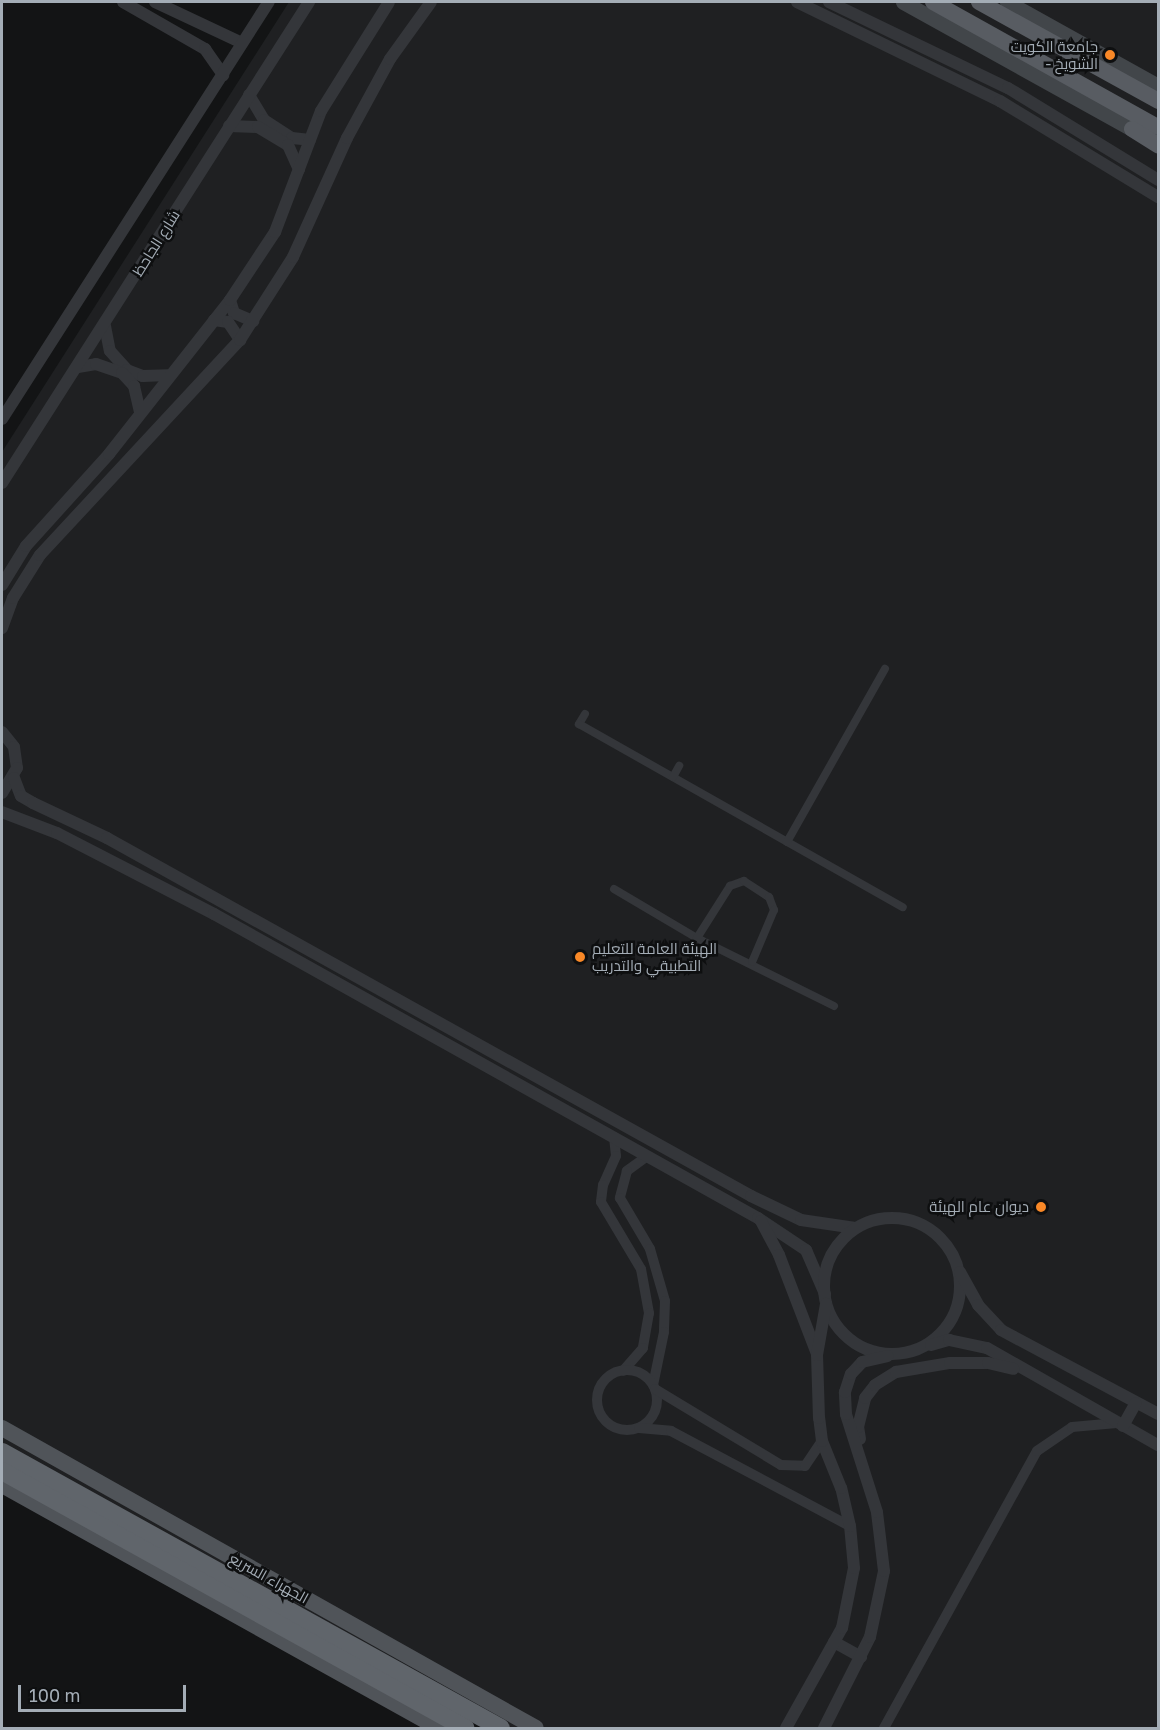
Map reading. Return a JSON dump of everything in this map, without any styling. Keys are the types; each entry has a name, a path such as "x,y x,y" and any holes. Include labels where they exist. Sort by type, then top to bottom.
{"highway":[{"path":"933,2 1158,127"},
{"path":"979,2 1158,101"},
{"path":"1132,129 1158,145"},
{"name":"الجهراء السريع","path":"2,1452 501,1728"},
{"path":"2,1471 465,1728"}],"main road":[{"path":"903,2 1132,129"},
{"path":"1007,2 1158,86"},
{"name":"الجهراء السريع","path":"2,1428 536,1728"},
{"path":"2,1485 438,1728"}],"street":[{"path":"123,2 205,49 223,75"},
{"path":"155,2 213,32 242,43"},
{"path":"2,419 269,2"},
{"name":"شارع الجاحظ","path":"2,483 105,326 309,2"},
{"path":"2,585 26,546 92,474 168,375 230,300 275,231 321,111 389,2"},
{"path":"2,628 16,590 40,555 240,340 253,321 293,257 347,138 390,58 430,2"},
{"path":"797,2 1000,100 1158,197"},
{"path":"829,2 1008,88 1158,180"},
{"path":"205,49 213,32"},
{"path":"249,95 264,120 292,138 310,140"},
{"path":"229,126 258,127 288,145 299,170"},
{"path":"230,300 234,313 253,321"},
{"path":"214,320 228,322 240,340"},
{"path":"105,326 110,351 127,370 143,376 168,375"},
{"path":"78,367 96,364 122,373 134,386 140,412"},
{"path":"787,842 885,669"},
{"path":"585,714 579,724 903,907"},
{"path":"2,719 5,735 16,757 14,778 21,796 107,838 785,1214 855,1228"},
{"path":"673,777 679,766"},
{"path":"2,794 14,778"},
{"path":"2,812 99,854 758,1218 806,1250 836,1324 851,1340 871,1351 893,1354"},
{"path":"697,938 730,886 744,881 769,897 774,910 752,962"},
{"path":"615,889 697,938 752,962 834,1006"},
{"path":"414,1026 422,1011"},
{"path":"614,1137 616,1156 603,1185 601,1202 641,1269 649,1313 643,1348 623,1371 605,1380 600,1388 598,1408 610,1425 621,1430 639,1428 671,1431 850,1526"},
{"path":"639,1428 653,1416 654,1387 664,1332 665,1301 650,1249 620,1198 627,1171 641,1154 645,1137"},
{"path":"786,1728 834,1642 848,1606 854,1568 850,1526 841,1488 822,1441 817,1355 830,1258 839,1243 855,1228 890,1217 910,1219 929,1228 945,1241 978,1305 1001,1330 1158,1414"},
{"path":"758,1218 779,1255 817,1355"},
{"path":"924,1347 942,1333 955,1314 961,1292 959,1269"},
{"path":"869,1479 846,1414 845,1392 851,1374 862,1362 949,1340 987,1348 1023,1371 1158,1445"},
{"path":"824,1728 861,1657 880,1602 884,1571 858,1427 865,1398 875,1385 896,1372 950,1363 988,1363 1023,1371"},
{"path":"623,1371 640,1373 654,1387 781,1465 806,1466 822,1441"},
{"path":"1120,1424 1136,1402"},
{"path":"884,1728 1037,1451 1055,1435 1072,1427 1120,1424"},
{"path":"834,1642 861,1657"}],"shaded area":[{"name":"الهيئة العامة للتعليم التطبيقي والتدريب","path":"289,2 1158,2 1158,1728 482,1728 2,1461 2,452"}],"place":[{"name":"جامعة الكويت - الشويخ","path":"1110,55"},
{"name":"الهيئة العامة للتعليم التطبيقي والتدريب","path":"580,957"},
{"name":"ديوان عام الهيئة","path":"1041,1207"}]}
